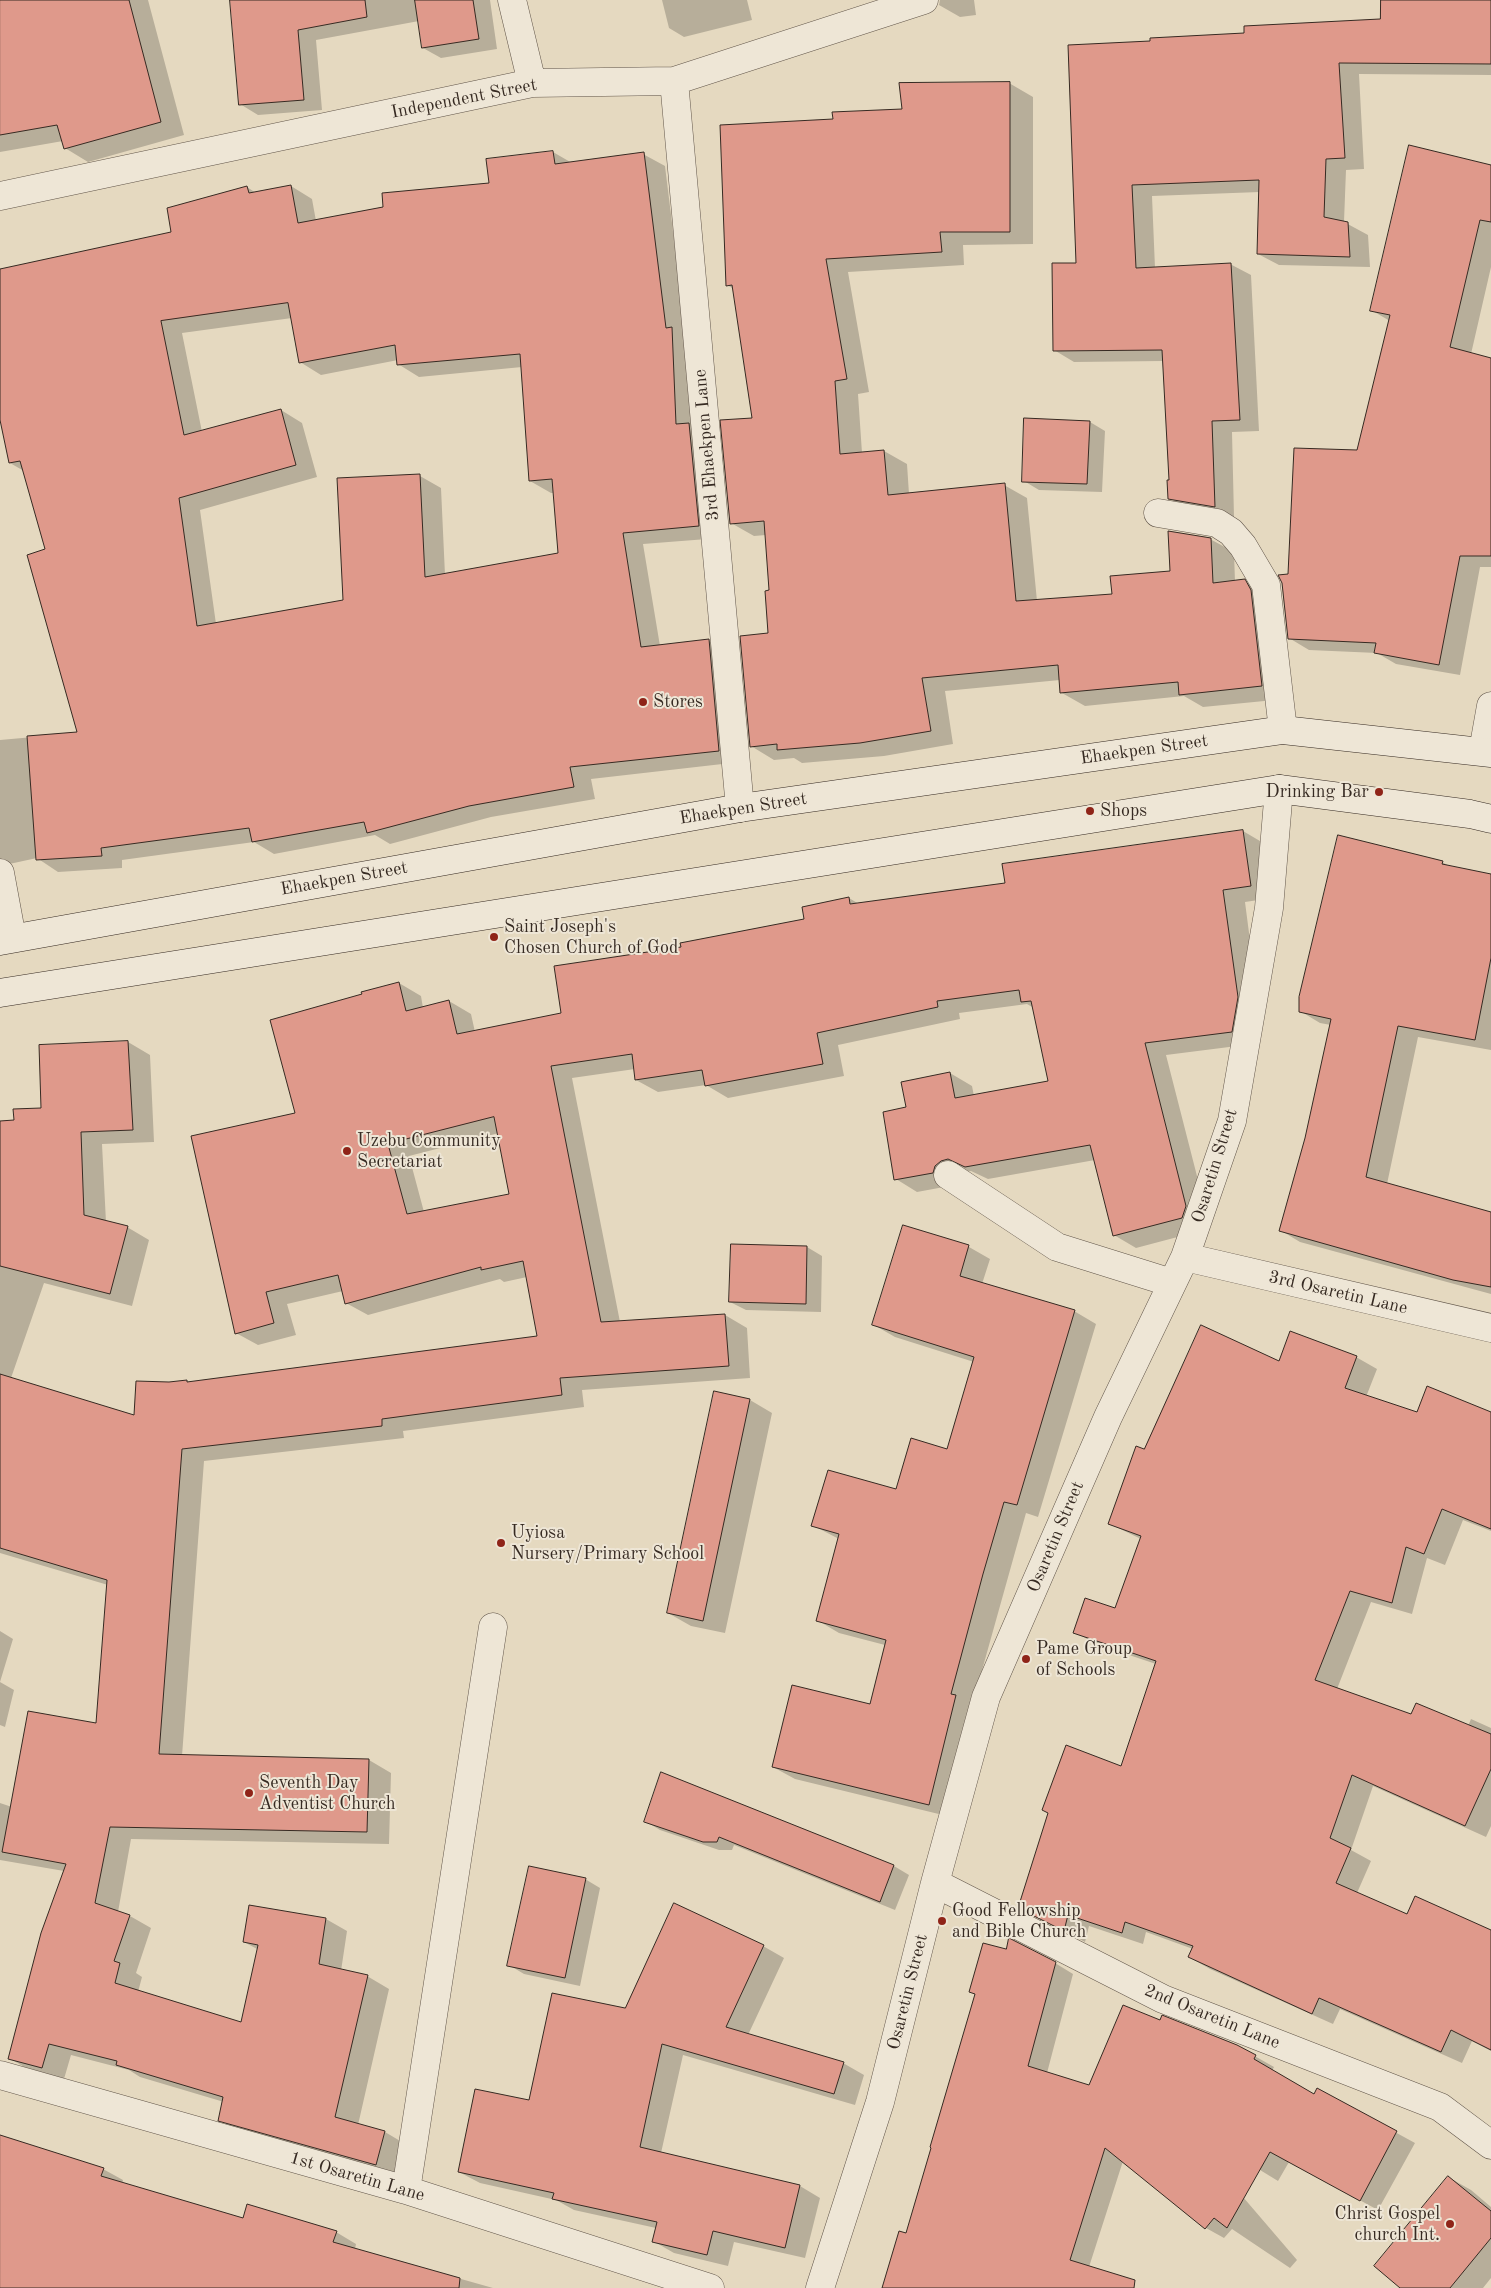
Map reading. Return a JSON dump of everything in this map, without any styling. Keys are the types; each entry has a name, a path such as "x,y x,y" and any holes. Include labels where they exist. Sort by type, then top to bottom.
{"street":[{"path":"512,0 532,83"},
{"name":"Independent Street","path":"0,196 532,83 674,81 924,0"},
{"name":"3rd Ehaekpen Lane","path":"674,81 740,808"},
{"path":"1158,513 1217,523 1231,532 1243,546 1266,585 1283,730"},
{"path":"1487,752 1491,706"},
{"name":"Ehaekpen Street","path":"6,939 740,808 1283,730 1487,752"},
{"path":"1,996 1279,789 1470,814 1491,819"},
{"name":"Osaretin Street","path":"820,2288 880,2102 935,1883 986,1697 1108,1417 1185,1257 1232,1121 1269,908 1279,789"},
{"path":"0,873 6,939"},
{"path":"948,1175 1057,1247 1172,1284"},
{"name":"3rd Osaretin Lane","path":"1185,1257 1491,1328"},
{"path":"406,2190 494,1627"},
{"name":"2nd Osaretin Lane","path":"935,1883 1163,1999 1440,2107 1491,2145"},
{"name":"1st Osaretin Lane","path":"0,2074 406,2190 710,2288"}],"building":[{"path":"0,0 129,0 161,122 64,149 57,125 0,135"},
{"path":"230,0 365,0 367,17 298,30 304,100 239,105"},
{"path":"415,0 473,0 479,39 422,48"},
{"path":"1381,0 1491,0 1491,64 1339,63 1345,158 1326,159 1324,217 1348,222 1350,257 1257,254 1259,180 1132,185 1136,268 1231,263 1240,420 1212,421 1215,507 1168,499 1167,480 1169,480 1162,350 1053,351 1052,263 1076,263 1068,45 1150,41 1150,38 1244,33 1244,26 1380,19"},
{"path":"1010,82 1010,232 940,232 942,252 826,259 847,379 835,381 840,454 884,450 888,495 1005,483 1016,601 1112,594 1110,576 1170,571 1168,531 1211,538 1213,583 1245,579 1251,590 1262,686 1179,695 1178,682 1060,693 1058,665 922,678 931,731 860,743 777,750 777,744 750,747 740,636 768,633 765,591 769,590 764,521 730,524 720,420 752,418 732,285 726,286 720,125 833,119 832,112 902,109 899,83"},
{"path":"1409,145 1491,165 1491,222 1480,220 1450,347 1491,358 1491,556 1460,556 1439,665 1374,653 1376,643 1288,639 1282,583 1278,575 1288,574 1294,448 1357,450 1390,315 1370,311"},
{"path":"553,151 555,164 644,152 666,328 672,327 676,424 689,423 699,526 623,533 641,647 709,639 719,751 570,767 574,787 469,806 367,833 364,822 252,842 249,828 101,848 102,856 36,860 27,736 77,732 27,555 45,549 20,461 9,463 0,420 0,269 171,232 167,208 247,186 249,193 291,185 298,223 383,207 382,193 489,183 486,159","holes":["288,303 299,363 395,345 397,365 520,354 529,481 552,479 558,553 425,577 420,474 337,478 343,600 197,626 179,498 296,465 281,409 184,435 161,321"]},
{"path":"1024,418 1090,421 1087,484 1022,482"},
{"path":"1243,830 1251,886 1223,890 1238,997 1232,1032 1145,1043 1186,1206 1182,1218 1113,1236 1090,1145 965,1167 948,1159 941,1161 935,1166 933,1173 894,1180 883,1112 906,1107 901,1082 950,1072 955,1098 1048,1081 1031,1001 1021,1002 1019,990 937,1001 938,1007 817,1033 823,1064 705,1086 702,1070 635,1080 632,1054 551,1066 601,1322 725,1314 729,1366 560,1378 562,1395 382,1419 382,1426 182,1449 159,1754 369,1759 367,1832 110,1827 95,1903 130,1915 114,1961 120,1963 115,1983 241,2022 258,1945 243,1942 249,1905 326,1918 319,1964 368,1975 335,2117 385,2131 376,2165 218,2121 223,2097 116,2065 117,2061 49,2044 42,2068 8,2059 41,1933 66,1864 2,1852 28,1711 96,1723 107,1580 0,1548 0,1374 134,1415 136,1381 169,1382 187,1380 187,1382 537,1336 523,1261 481,1270 481,1267 345,1304 338,1275 266,1292 274,1323 235,1334 191,1136 295,1113 270,1020 399,982 406,1011 449,1000 457,1034 561,1013 554,966 681,947 680,943 804,919 802,907 849,897 850,904 1005,883 1002,864","holes":["494,1117 509,1194 407,1214 388,1144"]},
{"path":"1338,835 1443,861 1442,864 1491,874 1491,958 1475,1040 1398,1026 1366,1177 1491,1212 1491,1287 1453,1280 1279,1231 1305,1138 1331,1019 1299,1012 1299,997"},
{"path":"128,1041 133,1130 81,1132 84,1215 128,1226 110,1294 0,1266 0,1121 14,1120 13,1109 41,1108 39,1045"},
{"path":"903,1225 969,1245 960,1276 1075,1310 1017,1505 1004,1502 951,1694 956,1695 929,1805 772,1767 792,1685 870,1704 886,1640 816,1621 839,1534 811,1526 828,1470 896,1489 911,1438 947,1449 974,1357 872,1325"},
{"path":"731,1244 807,1246 806,1304 729,1302"},
{"path":"1201,1325 1279,1361 1290,1331 1357,1356 1345,1388 1417,1412 1427,1386 1491,1412 1491,1529 1442,1509 1424,1554 1406,1547 1392,1603 1350,1591 1315,1680 1411,1714 1416,1703 1491,1734 1491,1769 1465,1826 1352,1775 1330,1838 1351,1848 1336,1883 1407,1914 1415,1896 1491,1930 1491,2050 1451,2030 1441,2052 1319,1998 1312,2014 1188,1957 1193,1946 1125,1922 1122,1933 1068,1915 1064,1931 1018,1908 1048,1813 1042,1810 1066,1745 1121,1766 1156,1661 1073,1633 1085,1598 1115,1608 1141,1536 1108,1524 1136,1446 1144,1449"},
{"path":"714,1391 750,1399 703,1621 667,1613"},
{"path":"661,1772 894,1865 880,1902 719,1837 717,1842 703,1842 644,1822"},
{"path":"529,1866 586,1878 565,1978 507,1966"},
{"path":"674,1903 764,1945 726,2027 844,2062 834,2094 662,2044 640,2147 800,2185 785,2248 713,2231 707,2255 652,2242 657,2222 552,2199 554,2193 458,2172 475,2089 529,2100 552,1993 625,2008"},
{"path":"1009,1938 1056,1962 1028,2066 1089,2085 1123,2005 1160,2020 1162,2015 1237,2045 1256,2055 1254,2059 1314,2094 1317,2088 1397,2131 1360,2201 1270,2152 1227,2228 1214,2218 1205,2229 1105,2148 1070,2260 1135,2280 1134,2288 882,2288 899,2231 906,2233 931,2148 975,1994 969,1992 983,1943 1006,1949"},
{"path":"0,2135 104,2168 101,2176 243,2218 247,2204 337,2231 333,2242 460,2278 459,2288 0,2288"},
{"name":"Christ Gospel church Int.","path":"1448,2176 1491,2211 1491,2238 1450,2288 1400,2288 1374,2266"}],"place":[{"name":"Stores","path":"643,702"},
{"name":"Drinking Bar","path":"1379,792"},
{"name":"Shops","path":"1090,811"},
{"name":"Saint Joseph's Chosen Church of God","path":"494,937"},
{"name":"Uzebu Community Secretariat","path":"347,1151"},
{"name":"Uyiosa Nursery/Primary School","path":"501,1543"},
{"name":"Pame Group of Schools","path":"1026,1659"},
{"name":"Seventh Day Adventist Church","path":"249,1793"},
{"name":"Good Fellowship and Bible Church","path":"942,1921"},
{"name":"Christ Gospel church Int.","path":"1450,2224"}]}
